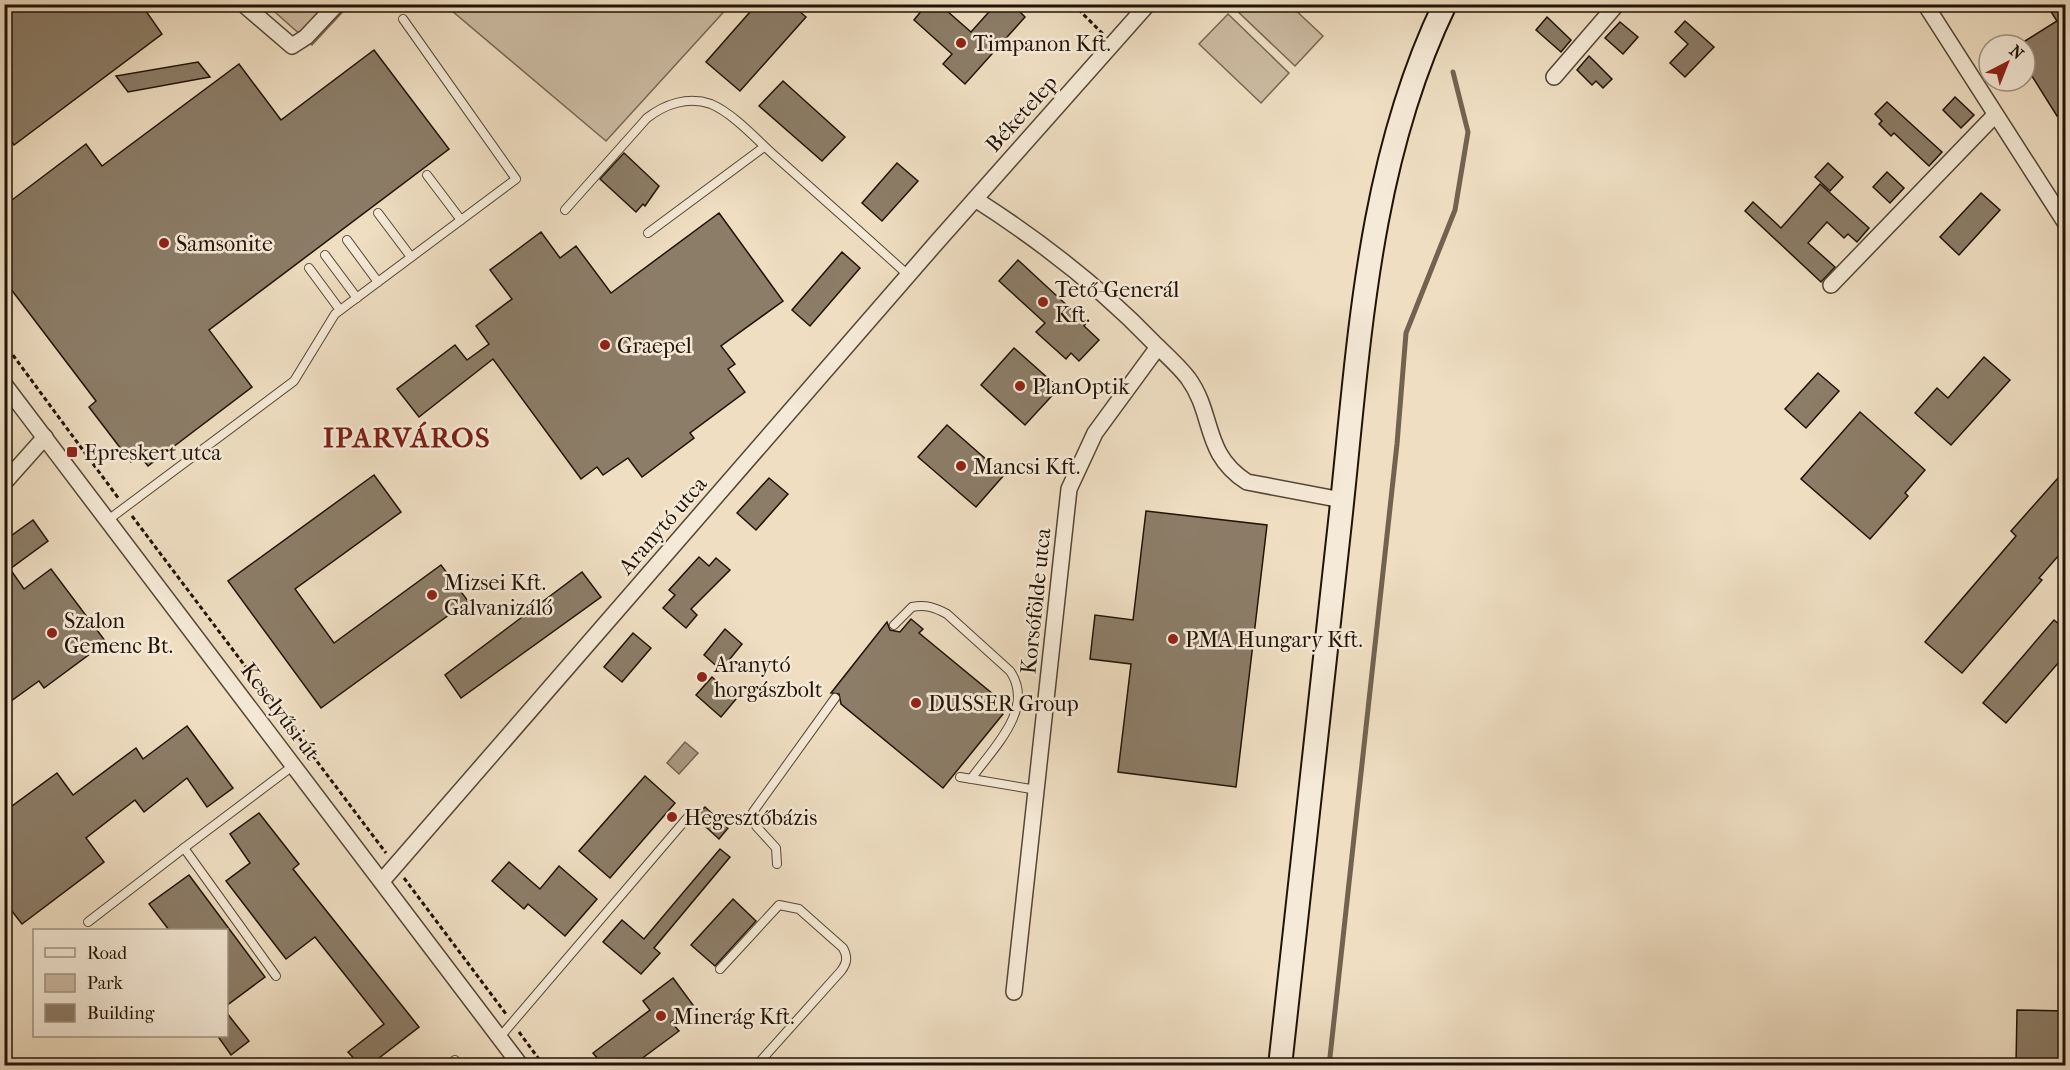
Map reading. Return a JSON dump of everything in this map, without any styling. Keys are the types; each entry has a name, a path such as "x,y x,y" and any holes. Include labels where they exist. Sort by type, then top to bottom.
{"main road":[{"path":"1281,1065 1368,270 1377,219 1413,81 1444,4"}],"street":[{"path":"243,4 292,46 306,37 337,4"},
{"name":"Béketelep","path":"975,198 1148,4"},
{"path":"1554,76 1617,4"},
{"path":"1925,4 2066,224"},
{"path":"1831,285 1995,115"},
{"path":"975,198 1035,237 1158,347 1187,378 1219,456 1235,474 1247,482 1342,500"},
{"name":"Aranytó utca","path":"382,881 975,198"},
{"name":"Korsófölde utca","path":"1014,992 1070,489 1095,433 1158,347"},
{"name":"Keselyűsi út","path":"4,384 521,1065"},
{"path":"4,483 45,437"}],"lane":[{"path":"108,520 294,381 335,314 516,179 403,19"},
{"path":"565,210 647,118 670,104 681,101 709,104 722,110 908,275"},
{"path":"648,233 764,147"},
{"path":"427,175 461,220"},
{"path":"378,213 411,258"},
{"path":"347,240 378,282"},
{"path":"325,255 357,298"},
{"path":"309,268 340,310"},
{"path":"894,625 912,607 928,606 939,609 994,657 1016,680 1020,698 1016,713 970,779"},
{"path":"777,864 776,848 754,823 755,807 835,698"},
{"path":"88,922 294,765"},
{"path":"960,777 1037,790"},
{"path":"500,1037 688,817"},
{"path":"184,848 276,976"},
{"path":"720,969 779,905 799,909 843,948 847,956 846,965 841,971 756,1065"},
{"path":"447,1065 455,1059 459,1065"}],"path":[{"path":"1073,4 1113,43"},
{"path":"4,343 544,1065"}],"green space":[{"path":"1236,4 1290,5 1323,36 1295,66 1233,7"},
{"path":"267,5 349,5 312,45"},
{"path":"445,5 730,5 606,141"},
{"path":"1228,14 1289,73 1261,103 1199,44"}],"shaded area":[{"path":"685,742 698,753 679,774 667,763"}],"building":[{"path":"4,4 141,4 162,34 14,145 4,132"},
{"path":"757,4 791,4 806,17 740,91 706,62"},
{"name":"Timpanon Kft.","path":"927,4 939,4 971,32 996,4 1012,4 1025,17 965,84 943,64 952,54 914,20"},
{"path":"2046,4 2066,4 2066,111 2057,116 2037,84 2037,34 2057,21"},
{"path":"1547,17 1571,40 1561,52 1536,30"},
{"path":"1685,21 1714,47 1685,77 1670,63 1688,44 1675,32"},
{"path":"1620,22 1638,37 1623,54 1605,38"},
{"name":"Samsonite","path":"374,50 449,149 209,330 252,387 148,466 140,456 131,462 89,407 96,401 4,280 4,206 86,144 102,166 239,64 281,120"},
{"path":"1589,56 1612,79 1603,88 1596,81 1592,85 1577,70"},
{"path":"198,62 210,77 128,92 116,76"},
{"path":"783,81 845,137 822,161 759,106"},
{"path":"1955,97 1974,115 1961,128 1943,110"},
{"path":"1887,102 1942,152 1929,166 1894,133 1891,136 1879,124 1882,121 1875,114"},
{"path":"624,153 659,186 645,206 643,204 636,212 600,179"},
{"path":"897,163 918,181 882,221 862,203"},
{"path":"1828,163 1843,177 1830,191 1815,177"},
{"path":"1887,172 1904,188 1890,203 1873,187"},
{"path":"1820,184 1869,228 1857,242 1848,234 1844,238 1827,222 1808,243 1835,267 1821,282 1745,211 1753,202 1781,228"},
{"path":"1981,193 2000,210 1959,255 1940,237"},
{"name":"Graepel","path":"719,213 783,301 721,346 735,364 728,369 745,392 690,433 694,438 642,477 628,458 603,475 597,467 581,479 493,359 419,417 397,389 455,345 467,360 489,344 476,326 512,299 490,270 541,232 560,258 576,246 611,293"},
{"path":"842,252 860,268 810,326 792,310"},
{"name":"Tető-Generál Kft.","path":"1018,260 1086,323 1084,326 1099,340 1079,361 1071,353 1066,359 1036,332 1045,323 999,281"},
{"name":"PlanOptik","path":"1014,348 1059,388 1025,425 981,385"},
{"path":"1984,357 2010,380 1951,445 1915,413 1937,388 1948,398"},
{"path":"1818,373 1839,391 1806,428 1785,409"},
{"path":"1860,412 1925,470 1905,493 1908,496 1870,539 1801,479"},
{"name":"Mancsi Kft.","path":"947,425 1004,475 976,507 918,457"},
{"path":"2066,469 2066,547 2039,578 2042,580 1962,673 1925,642 2016,536 2011,531"},
{"name":"Mizsei Kft. Galvanizáló","path":"374,475 401,512 295,589 334,643 441,565 468,601 321,708 228,581"},
{"path":"769,478 788,494 756,530 737,513"},
{"name":"PMA Hungary Kft.","path":"1146,511 1267,525 1236,787 1118,772 1131,664 1090,659 1095,615 1133,620"},
{"name":"Szalon Gemenc Bt.","path":"33,520 48,541 10,569 24,589 51,569 106,642 44,688 39,681 4,706 4,623 10,619 4,611 4,541"},
{"path":"699,557 709,566 716,558 730,570 691,609 697,615 686,628 663,608 675,595 669,590"},
{"path":"582,572 601,597 461,698 445,675"},
{"name":"DUSSER Group","path":"911,619 923,629 919,633 994,695 989,702 1003,714 943,788 841,704 839,694 831,693 887,622 890,630 900,632"},
{"path":"2054,620 2066,630 2066,654 2006,723 1983,703"},
{"path":"725,629 742,644 721,670 704,655"},
{"path":"633,633 651,648 622,682 604,667"},
{"path":"712,677 736,699 721,717 696,695"},
{"path":"187,726 233,788 207,807 187,778 144,812 135,800 86,838 104,862 22,924 4,901 4,812 57,773 73,795 136,748 143,759"},
{"path":"645,776 675,803 610,878 579,851"},
{"path":"705,807 728,828 719,839 695,817"},
{"path":"259,813 299,864 293,869 419,1027 370,1065 360,1065 348,1052 384,1024 315,937 286,959 226,881 250,863 230,834"},
{"path":"720,849 730,857 654,948 660,953 641,974 603,942 622,920 644,939"},
{"path":"509,862 540,889 559,866 597,899 565,936 528,904 524,909 492,881"},
{"path":"189,875 265,977 228,1005 228,929 168,929 149,904"},
{"path":"733,899 756,921 715,966 691,945"},
{"name":"Minerág Kft.","path":"673,978 693,1005 671,1022 679,1031 633,1065 603,1065 593,1053 650,1010 643,1001"},
{"path":"2017,1010 2066,1011 2066,1065 2016,1065"},
{"path":"228,1015 249,1041 231,1055 218,1037 228,1037"}],"waterway":[{"path":"1329,1066 1397,444 1406,333 1455,210 1468,132 1453,72"}],"place":[{"name":"Timpanon Kft.","path":"961,43"},
{"name":"Samsonite","path":"164,243"},
{"name":"Tető-Generál Kft.","path":"1043,302"},
{"name":"Graepel","path":"605,345"},
{"name":"PlanOptik","path":"1020,386"},
{"name":"Epreskert utca","path":"72,452"},
{"name":"Mancsi Kft.","path":"961,466"},
{"name":"Mizsei Kft. Galvanizáló","path":"432,595"},
{"name":"Szalon Gemenc Bt.","path":"52,633"},
{"name":"PMA Hungary Kft.","path":"1173,639"},
{"name":"Aranytó horgászbolt","path":"702,677"},
{"name":"DUSSER Group","path":"916,703"},
{"name":"Hegesztőbázis","path":"672,817"},
{"name":"Minerág Kft.","path":"661,1016"}],"district":[{"name":"IPARVÁROS","path":"407,437"}]}
